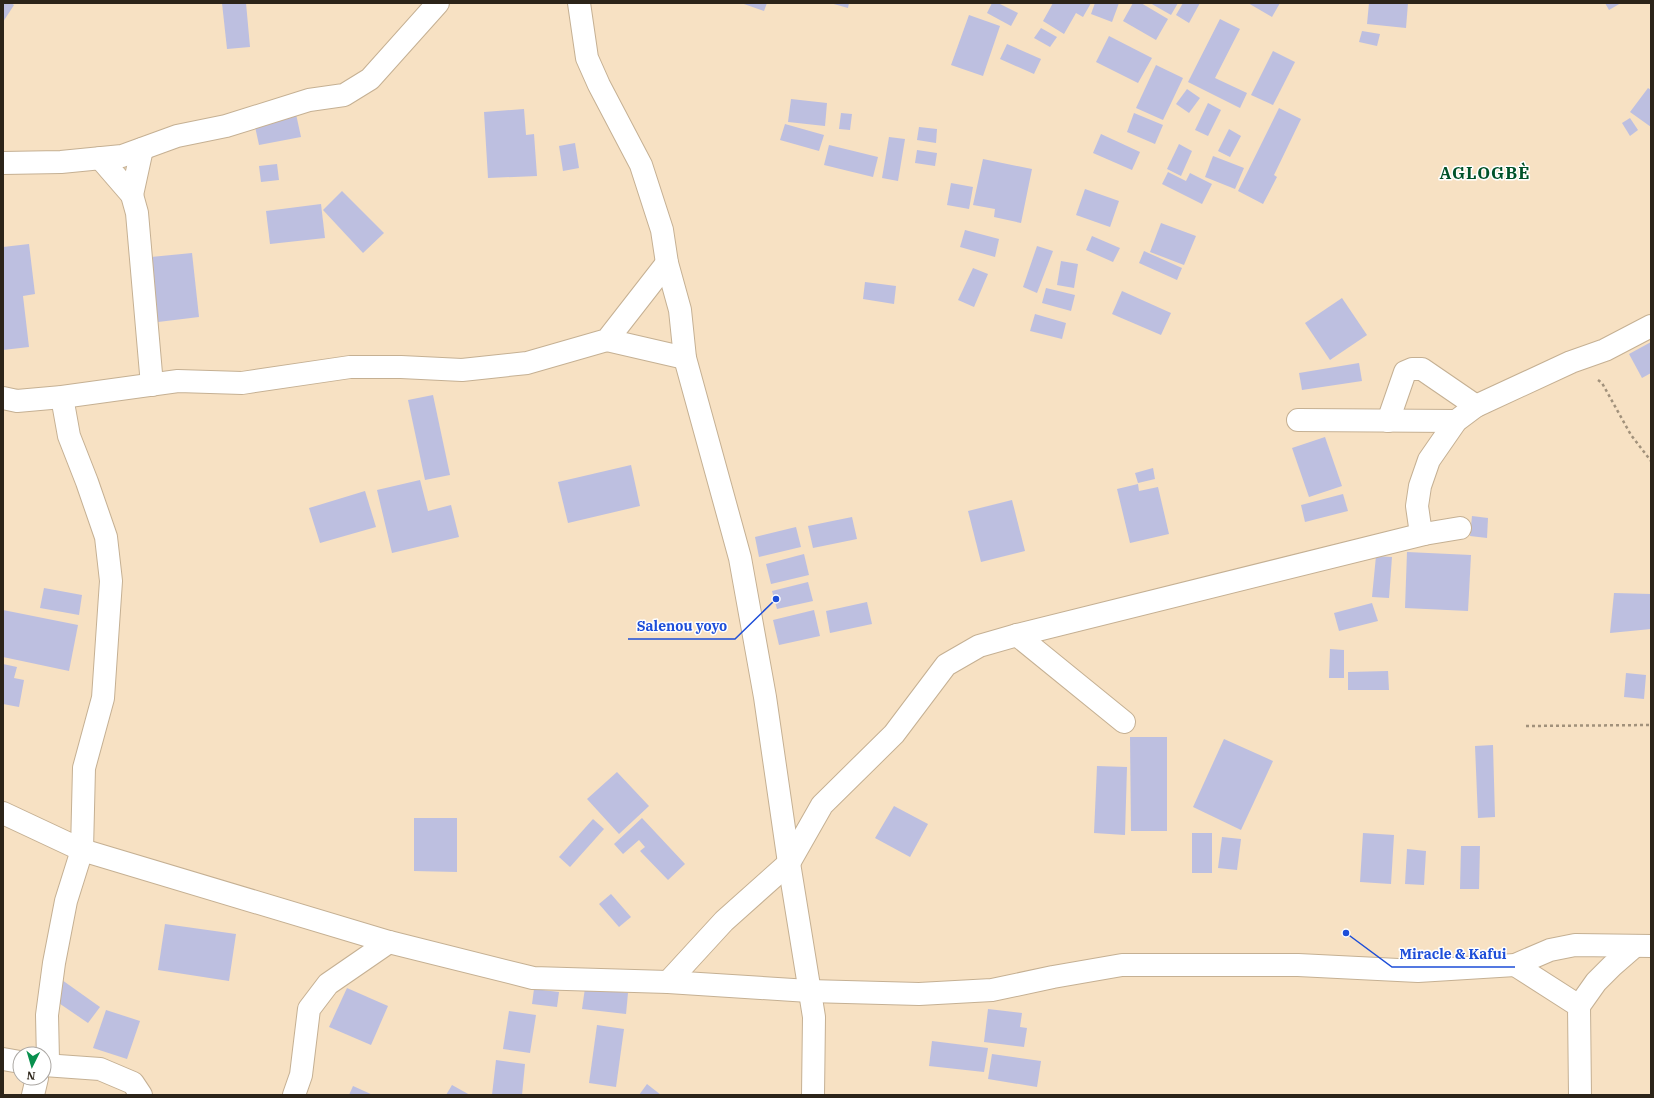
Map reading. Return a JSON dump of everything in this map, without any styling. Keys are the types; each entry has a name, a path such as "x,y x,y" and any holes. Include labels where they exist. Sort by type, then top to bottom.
{"street":[{"path":"3,163 61,162 122,156 177,136 226,126 309,100 344,95 370,79 438,3"},
{"path":"579,3 587,58 599,85 640,165 662,230 667,263 680,310 685,358 740,558 765,698 789,863 814,1017 813,1095"},
{"path":"132,195 142,149"},
{"path":"100,158 132,195 137,213 152,385"},
{"path":"607,340 667,263"},
{"path":"1424,534 1420,527 1417,506 1420,486 1429,460 1456,421 1476,406 1571,362 1605,350 1651,326"},
{"path":"3,398 17,401 62,397 178,381 242,383 350,366 401,366 462,370 527,363 607,340 685,358"},
{"path":"1388,421 1405,372 1412,369 1422,370 1476,406"},
{"path":"48,1046 47,1015 54,963 66,901 82,850 84,768 103,698 111,581 106,537 69,436 62,397"},
{"path":"1298,420 1456,421"},
{"path":"668,982 724,921 789,863 822,806 894,734 946,665 979,646 1017,634 1424,534 1460,528"},
{"path":"1017,634 1124,722"},
{"path":"3,813 82,850 389,942 533,978 668,982 809,991 919,994 992,990 1122,965 1298,965 1418,971 1515,966 1550,950 1575,945 1643,946"},
{"path":"294,1095 301,1075 309,1009 328,984 389,942"},
{"path":"1580,1095 1579,1006 1596,982 1612,966 1643,946"},
{"path":"1515,966 1579,1006"},
{"path":"52,1065 100,1069 133,1082 141,1095"}],"path":[{"path":"1571,362 1602,383 1631,436 1651,461"},
{"path":"1526,726 1651,725"}],"building":[{"path":"3,3 11,3 14,5 3,22"},
{"path":"222,3 246,3 250,47 227,49"},
{"path":"741,3 767,3 764,11"},
{"path":"830,3 849,3 848,8"},
{"path":"992,3 998,3 1018,13 1011,26 987,13"},
{"path":"1053,3 1091,3 1083,17 1076,13 1064,34 1043,21"},
{"path":"1095,3 1119,3 1112,22 1091,14"},
{"path":"1133,3 1141,3 1168,19 1156,40 1123,21"},
{"path":"1150,3 1178,3 1171,15"},
{"path":"1183,3 1200,3 1189,23 1176,15"},
{"path":"1248,3 1280,3 1272,17"},
{"path":"1369,3 1408,3 1406,28 1367,24"},
{"path":"1605,3 1621,3 1609,10"},
{"path":"969,15 1000,26 983,76 951,65"},
{"path":"1220,19 1240,29 1215,78 1247,93 1240,108 1188,82"},
{"path":"1041,28 1057,37 1050,47 1034,38"},
{"path":"1362,31 1380,34 1377,46 1359,42"},
{"path":"1109,36 1152,58 1138,83 1096,62"},
{"path":"1007,44 1041,59 1034,74 1000,59"},
{"path":"1273,51 1295,62 1273,105 1251,95"},
{"path":"1156,65 1183,78 1163,120 1136,108"},
{"path":"1648,88 1651,90 1651,127 1630,112"},
{"path":"1187,89 1200,98 1189,113 1176,104"},
{"path":"791,99 827,103 825,126 788,122"},
{"path":"1208,103 1221,110 1208,136 1195,130"},
{"path":"1279,108 1301,119 1274,175 1277,177 1263,204 1238,191"},
{"path":"524,109 526,135 534,134 537,176 488,178 484,112"},
{"path":"841,113 852,114 850,130 839,129"},
{"path":"1134,113 1163,125 1155,144 1127,132"},
{"path":"296,114 301,137 259,145 254,122"},
{"path":"1630,118 1638,130 1630,136 1622,123"},
{"path":"785,124 824,135 819,151 780,140"},
{"path":"919,127 937,129 936,143 917,140"},
{"path":"1229,129 1241,136 1230,157 1218,151"},
{"path":"1101,134 1140,152 1132,170 1093,153"},
{"path":"889,137 905,139 898,181 882,178"},
{"path":"575,143 579,168 563,171 559,146"},
{"path":"1179,144 1192,151 1181,176 1167,169"},
{"path":"829,145 878,157 873,177 824,165"},
{"path":"917,150 937,153 935,166 915,163"},
{"path":"1213,156 1244,168 1235,189 1205,177"},
{"path":"983,159 1032,169 1021,223 994,217 995,209 973,205"},
{"path":"277,164 279,180 261,182 259,166"},
{"path":"1168,172 1186,181 1190,173 1212,184 1202,204 1162,184"},
{"path":"951,183 973,187 969,209 947,205"},
{"path":"1085,189 1119,201 1110,227 1076,215"},
{"path":"342,191 384,233 363,253 323,210"},
{"path":"321,204 325,238 270,244 266,211"},
{"path":"1161,223 1196,236 1184,265 1150,252"},
{"path":"965,230 999,239 995,257 960,247"},
{"path":"1092,236 1120,248 1113,262 1086,250"},
{"path":"29,244 35,294 23,296 29,347 3,350 3,247"},
{"path":"1037,246 1053,251 1037,293 1023,287"},
{"path":"1144,251 1182,268 1177,280 1139,263"},
{"path":"192,253 199,317 158,322 151,257"},
{"path":"1061,261 1078,264 1074,288 1057,285"},
{"path":"973,268 988,274 974,307 958,300"},
{"path":"865,282 896,286 894,304 863,299"},
{"path":"1046,288 1075,295 1071,311 1042,303"},
{"path":"1122,291 1171,313 1161,335 1112,314"},
{"path":"1342,298 1367,335 1330,360 1305,323"},
{"path":"1035,314 1066,323 1062,339 1030,331"},
{"path":"1651,342 1651,373 1642,378 1629,354"},
{"path":"1359,363 1362,381 1302,390 1299,373"},
{"path":"433,395 450,475 425,480 408,400"},
{"path":"1325,437 1342,486 1309,497 1292,448"},
{"path":"631,465 640,506 568,523 558,482"},
{"path":"1153,468 1155,479 1138,483 1135,473"},
{"path":"420,480 428,511 451,505 459,537 392,553 377,490"},
{"path":"1138,484 1139,491 1158,487 1169,534 1130,543 1117,489"},
{"path":"365,491 376,527 320,543 309,508"},
{"path":"1343,494 1348,511 1305,522 1301,505"},
{"path":"1012,500 1025,551 981,562 968,511"},
{"path":"1472,516 1488,518 1487,538 1470,536"},
{"path":"852,517 857,539 813,548 808,526"},
{"path":"796,527 801,547 759,557 755,537"},
{"path":"1407,552 1471,555 1468,611 1405,608"},
{"path":"804,554 809,575 771,584 766,564"},
{"path":"1376,556 1392,557 1389,598 1372,597"},
{"path":"808,582 813,601 777,609 772,591"},
{"path":"44,588 82,595 79,615 40,608"},
{"path":"1614,593 1651,594 1651,629 1610,633"},
{"path":"867,602 872,624 830,633 826,611"},
{"path":"1372,603 1378,621 1339,631 1334,613"},
{"path":"3,610 78,625 69,671 3,657"},
{"path":"814,610 820,636 779,645 773,620"},
{"path":"1330,649 1344,650 1344,678 1329,678"},
{"path":"3,664 17,667 14,678 24,680 19,707 3,704"},
{"path":"1388,671 1389,690 1348,690 1348,672"},
{"path":"1626,673 1646,675 1644,699 1624,697"},
{"path":"1130,737 1167,737 1167,831 1131,831"},
{"path":"1224,739 1273,761 1241,830 1193,807"},
{"path":"1493,745 1495,817 1478,818 1475,746"},
{"path":"1097,766 1127,767 1125,835 1094,833"},
{"path":"617,772 649,806 619,834 587,799"},
{"path":"894,806 928,824 910,857 875,838"},
{"path":"414,818 457,818 457,872 414,871"},
{"path":"642,818 685,864 668,880 640,851 645,847 639,840 623,854 614,844"},
{"path":"593,819 604,829 570,867 559,857"},
{"path":"1192,833 1212,833 1212,873 1192,873"},
{"path":"1363,833 1394,835 1391,884 1360,882"},
{"path":"1222,837 1241,839 1237,870 1218,868"},
{"path":"1461,846 1480,846 1479,889 1460,889"},
{"path":"1407,849 1426,851 1424,885 1405,884"},
{"path":"611,894 631,917 619,927 599,904"},
{"path":"165,924 236,934 229,981 158,970"},
{"path":"62,980 100,1007 88,1023 50,997"},
{"path":"347,988 388,1006 371,1045 329,1027"},
{"path":"585,988 628,993 626,1014 582,1009"},
{"path":"534,989 559,992 557,1007 532,1004"},
{"path":"988,1009 1022,1013 1020,1027 1027,1028 1024,1047 984,1042"},
{"path":"106,1010 140,1021 127,1059 93,1048"},
{"path":"509,1011 536,1015 530,1053 503,1049"},
{"path":"597,1025 624,1029 616,1087 589,1083"},
{"path":"932,1041 988,1048 984,1072 929,1066"},
{"path":"992,1054 1041,1061 1037,1087 988,1079"},
{"path":"496,1060 525,1064 522,1095 492,1095"},
{"path":"647,1084 661,1095 639,1095"},
{"path":"452,1085 470,1095 446,1095"},
{"path":"353,1086 373,1095 349,1095"}],"place":[{"name":"Salenou yoyo","path":"776,599"},
{"name":"Miracle & Kafui","path":"1346,933"}],"district":[{"name":"AGLOGBÈ","path":"1485,173"}]}
